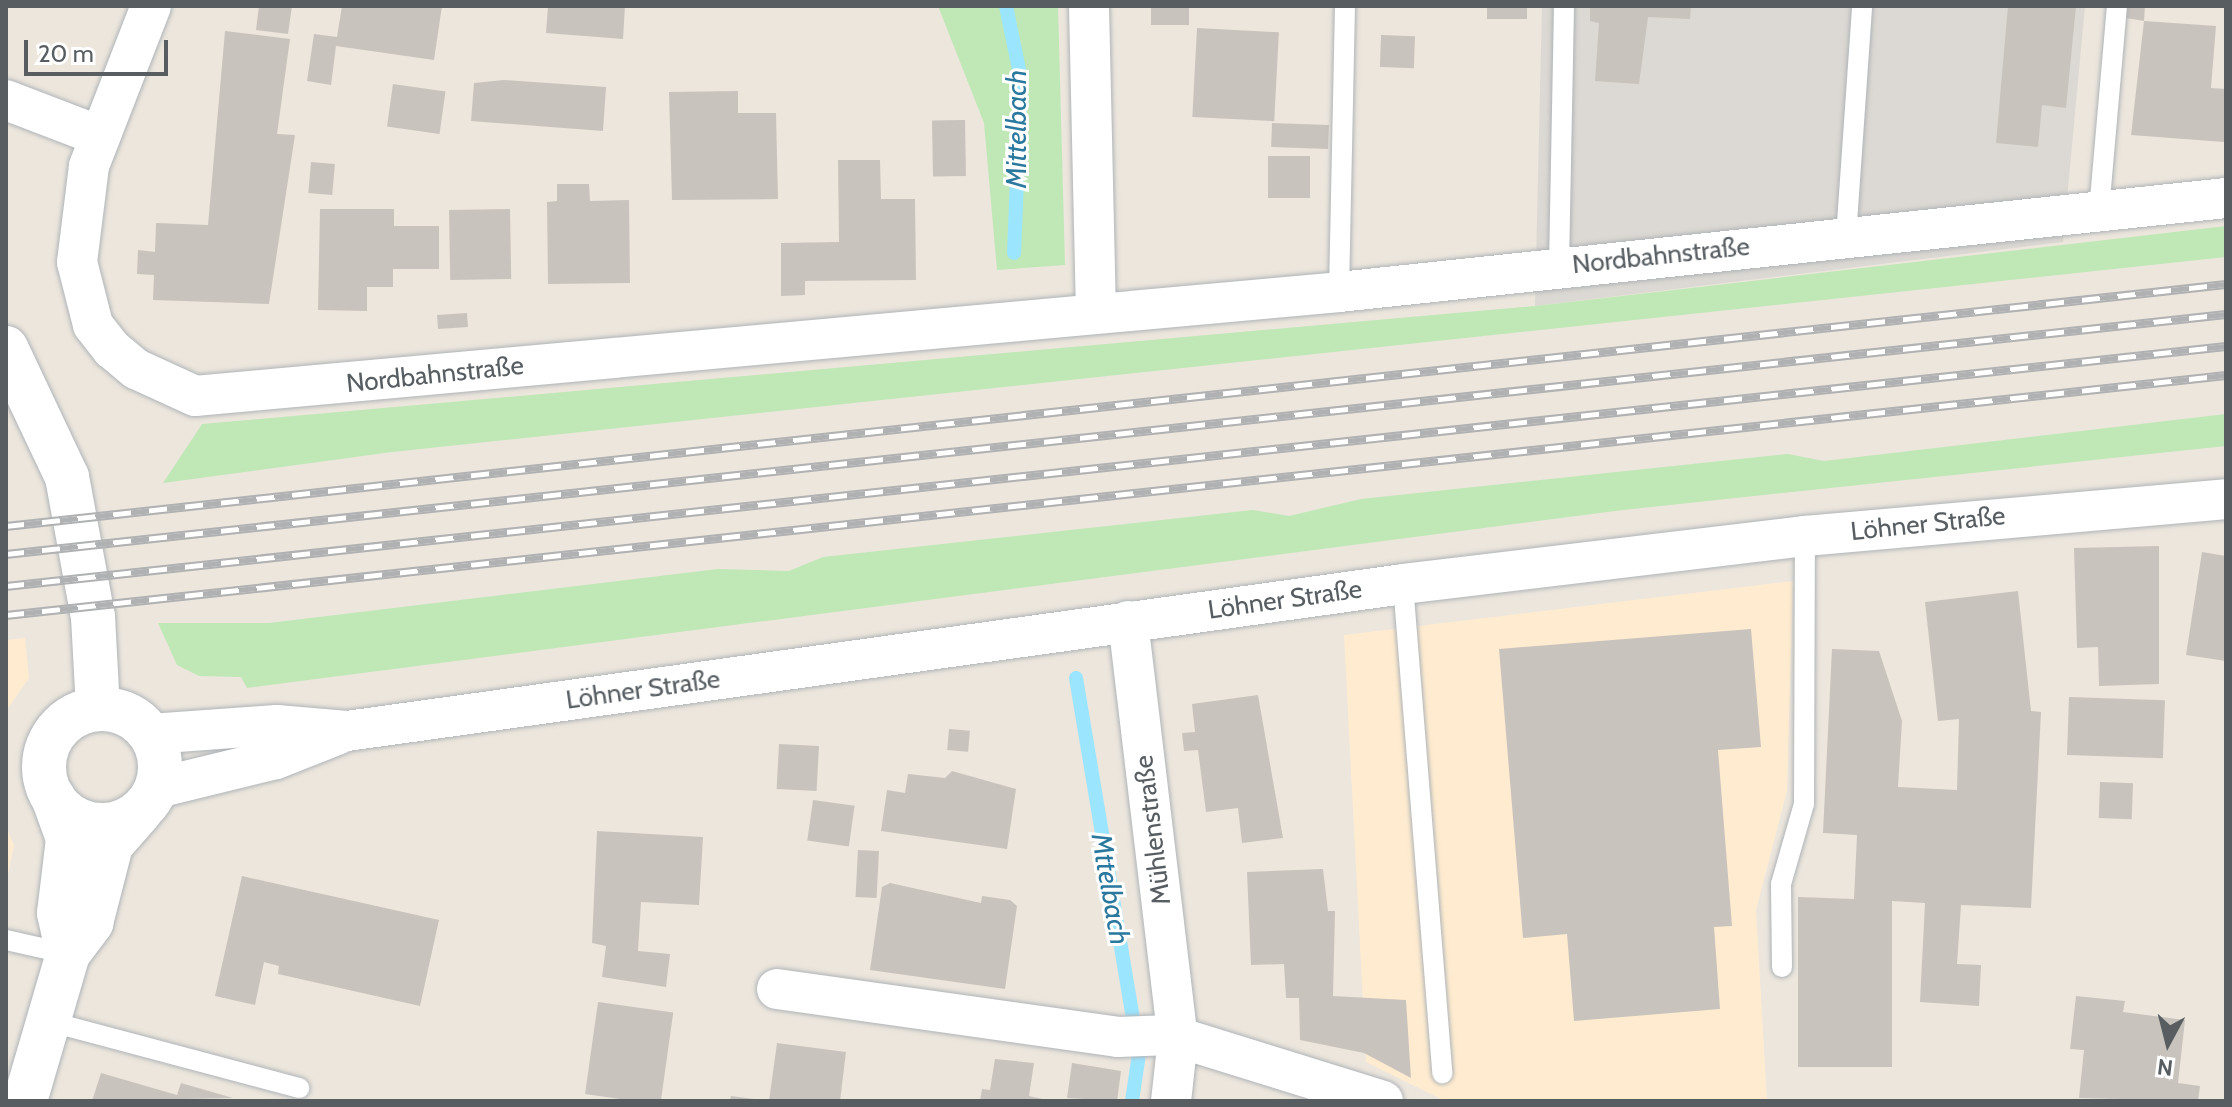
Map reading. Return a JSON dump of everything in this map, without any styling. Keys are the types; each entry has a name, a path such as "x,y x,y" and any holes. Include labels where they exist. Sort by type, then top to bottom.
{"street":[{"name":"Nordbahnstraße","path":"151,6 100,136 79,203 82,297 112,349 136,369 195,396 1339,292 1559,266 2226,198"},
{"path":"1089,6 1096,312"},
{"path":"6,100 100,136"},
{"path":"6,348 67,477 92,604 98,709"},
{"name":"Löhner Straße","path":"150,734 277,725 347,731 1403,584 1805,536 2226,499"},
{"name":"Mühlenstraße","path":"1128,621 1174,1036 1171,1101"},
{"path":"25,1101 51,1022 68,954 91,923 111,845 149,800 159,751 150,734 120,712 98,709 70,719 50,741 45,769 68,839 59,913 68,954"},
{"name":"Löhner Straße","path":"149,800 276,759 347,731"},
{"path":"53,797 83,822 123,822 149,800"},
{"path":"777,989 1118,1037 1174,1036 1383,1101"}],"lane":[{"path":"1339,292 1345,6"},
{"path":"1559,266 1564,6"},
{"path":"1846,237 1862,6"},
{"path":"2099,211 2117,6"},
{"path":"1782,967 1781,884 1804,804 1805,536"},
{"path":"1403,584 1442,1073"},
{"path":"6,940 68,954"},
{"path":"51,1022 299,1088"}],"shaded area":[{"path":"1542,6 2085,6 2063,242 1535,306"},
{"path":"1793,581 1787,791 1756,910 1767,1101 1445,1101 1366,1062 1344,635"},
{"path":"25,638 29,678 6,711 6,640"},
{"path":"6,827 14,845 6,885"}],"green space":[{"path":"938,6 1058,6 1065,265 997,270 984,123"},
{"path":"2226,226 2226,257 392,452 163,483 202,424 1535,306"},
{"path":"2226,414 2226,446 1623,510 247,688 241,677 199,676 177,665 158,623 269,623 718,569 789,571 823,557 1253,510 1289,516 1361,499 1788,454 1824,461"}],"building":[{"path":"259,6 292,6 288,34 256,30"},
{"path":"342,6 442,6 434,60 336,46 331,85 307,81 314,34 337,37"},
{"path":"548,6 625,6 623,39 546,33"},
{"path":"1151,6 1189,6 1189,25 1151,25"},
{"path":"1487,6 1527,6 1527,19 1487,19"},
{"path":"1590,6 1691,6 1690,19 1648,17 1639,84 1595,81 1599,23 1590,21"},
{"path":"2008,6 2076,6 2066,108 2042,105 2038,147 1996,143"},
{"path":"2127,6 2145,6 2144,21 2126,18"},
{"path":"2144,21 2216,26 2211,88 2226,89 2224,142 2131,135"},
{"path":"1197,28 1279,32 1274,121 1192,117"},
{"path":"225,31 290,39 277,134 295,135 269,304 153,300 154,275 137,274 138,250 155,252 156,223 208,225"},
{"path":"1381,35 1415,36 1414,68 1380,67"},
{"path":"504,80 606,87 603,131 471,121 474,83"},
{"path":"393,84 445,91 439,134 387,127"},
{"path":"738,91 738,113 776,113 778,199 672,200 669,92"},
{"path":"965,120 966,176 933,177 932,121"},
{"path":"1272,123 1329,125 1328,149 1271,147"},
{"path":"1268,156 1310,156 1310,198 1268,198"},
{"path":"838,160 880,160 881,199 915,199 916,280 805,281 805,295 781,296 781,243 839,242"},
{"path":"311,162 335,164 332,195 308,193"},
{"path":"557,184 589,184 590,201 629,200 630,283 548,284 547,202 557,201"},
{"path":"320,209 394,209 394,226 439,226 439,269 393,269 393,287 367,287 367,311 318,310"},
{"path":"510,209 511,279 450,280 449,210"},
{"path":"467,313 468,327 438,329 437,315"},
{"path":"2159,546 2159,684 2099,686 2098,647 2077,648 2074,548"},
{"path":"2202,552 2226,556 2226,661 2186,655"},
{"path":"2018,591 2031,711 2041,712 2031,908 1961,905 1957,964 1981,965 1979,1006 1920,1002 1925,903 1892,901 1892,1067 1798,1067 1798,897 1854,899 1857,835 1823,833 1832,649 1879,651 1902,721 1898,787 1957,790 1959,719 1938,721 1925,602"},
{"path":"1751,629 1761,747 1718,750 1732,926 1714,927 1720,1009 1574,1021 1567,934 1523,938 1499,649"},
{"path":"1258,695 1283,838 1242,843 1238,808 1206,812 1198,750 1184,751 1182,733 1195,732 1192,704"},
{"path":"2069,697 2165,700 2163,758 2067,755"},
{"path":"949,729 970,731 968,752 947,750"},
{"path":"779,744 819,746 817,791 777,789"},
{"path":"952,771 1016,789 1007,849 881,831 887,790 905,793 908,774 945,778"},
{"path":"2100,782 2133,783 2132,819 2099,818"},
{"path":"813,800 855,806 849,846 807,841"},
{"path":"597,831 703,837 699,905 641,902 638,951 670,954 666,987 602,977 606,946 592,943"},
{"path":"858,850 879,851 877,898 856,897"},
{"path":"1323,869 1328,911 1335,911 1333,996 1406,1000 1411,1078 1364,1053 1300,1040 1299,998 1286,998 1284,964 1251,965 1247,872"},
{"path":"242,876 439,920 420,1006 278,974 279,966 264,962 255,1005 215,996"},
{"path":"890,883 981,903 982,896 1010,900 1017,906 1005,989 870,970 882,887"},
{"path":"2076,996 2125,1001 2123,1012 2185,1020 2178,1083 2200,1086 2198,1101 2079,1098 2084,1050 2070,1049"},
{"path":"598,1002 673,1013 661,1101 634,1101 585,1094"},
{"path":"777,1043 846,1052 840,1101 769,1101"},
{"path":"995,1059 1034,1063 1029,1096 1051,1101 980,1101 982,1089 990,1090"},
{"path":"1072,1063 1121,1071 1117,1101 1067,1098"},
{"path":"101,1073 177,1095 181,1083 233,1098 92,1101"},
{"path":"731,1096 754,1099 754,1101 730,1101"}],"waterway":[{"name":"Mittelbach","path":"1006,6 1021,79 1014,253"},
{"name":"Mttelbach","path":"1076,678 1139,1054 1132,1101"}],"railway":[{"path":"6,526 2226,284"},
{"path":"6,554 2226,314"},
{"path":"6,586 2226,346"},
{"path":"6,615 2226,375"}]}
